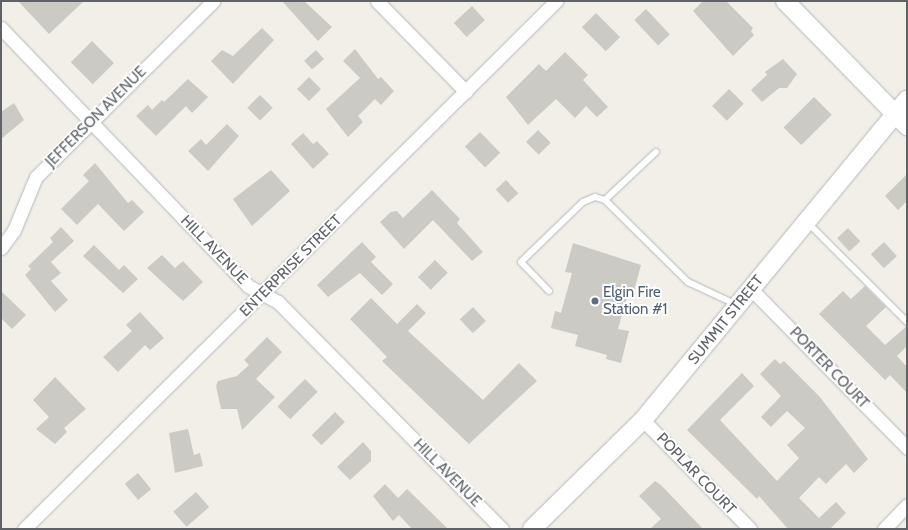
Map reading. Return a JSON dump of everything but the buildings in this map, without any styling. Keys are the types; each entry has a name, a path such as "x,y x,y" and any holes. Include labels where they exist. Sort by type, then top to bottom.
{"main road":[{"path":"784,1 907,126"},
{"name":"SUMMIT STREET","path":"532,529 643,420 738,306 894,113 907,100"}],"street":[{"name":"JEFFERSON AVENUE","path":"1,248 14,230 36,177 213,1"},
{"path":"377,1 466,92"},
{"name":"ENTERPRISE STREET","path":"24,529 556,1"},
{"name":"HILL AVENUE","path":"1,28 248,286 278,302 502,529"},
{"name":"PORTER COURT","path":"751,289 907,448"},
{"name":"POPLAR COURT","path":"643,420 750,529"},
{"path":"890,527 907,505"}],"lane":[{"path":"605,200 656,152"},
{"path":"549,291 521,262 583,202 595,197 605,200 688,282 738,306"},
{"path":"806,221 907,322"}],"place":[{"name":"Elgin Fire Station #1","path":"595,301"}]}
